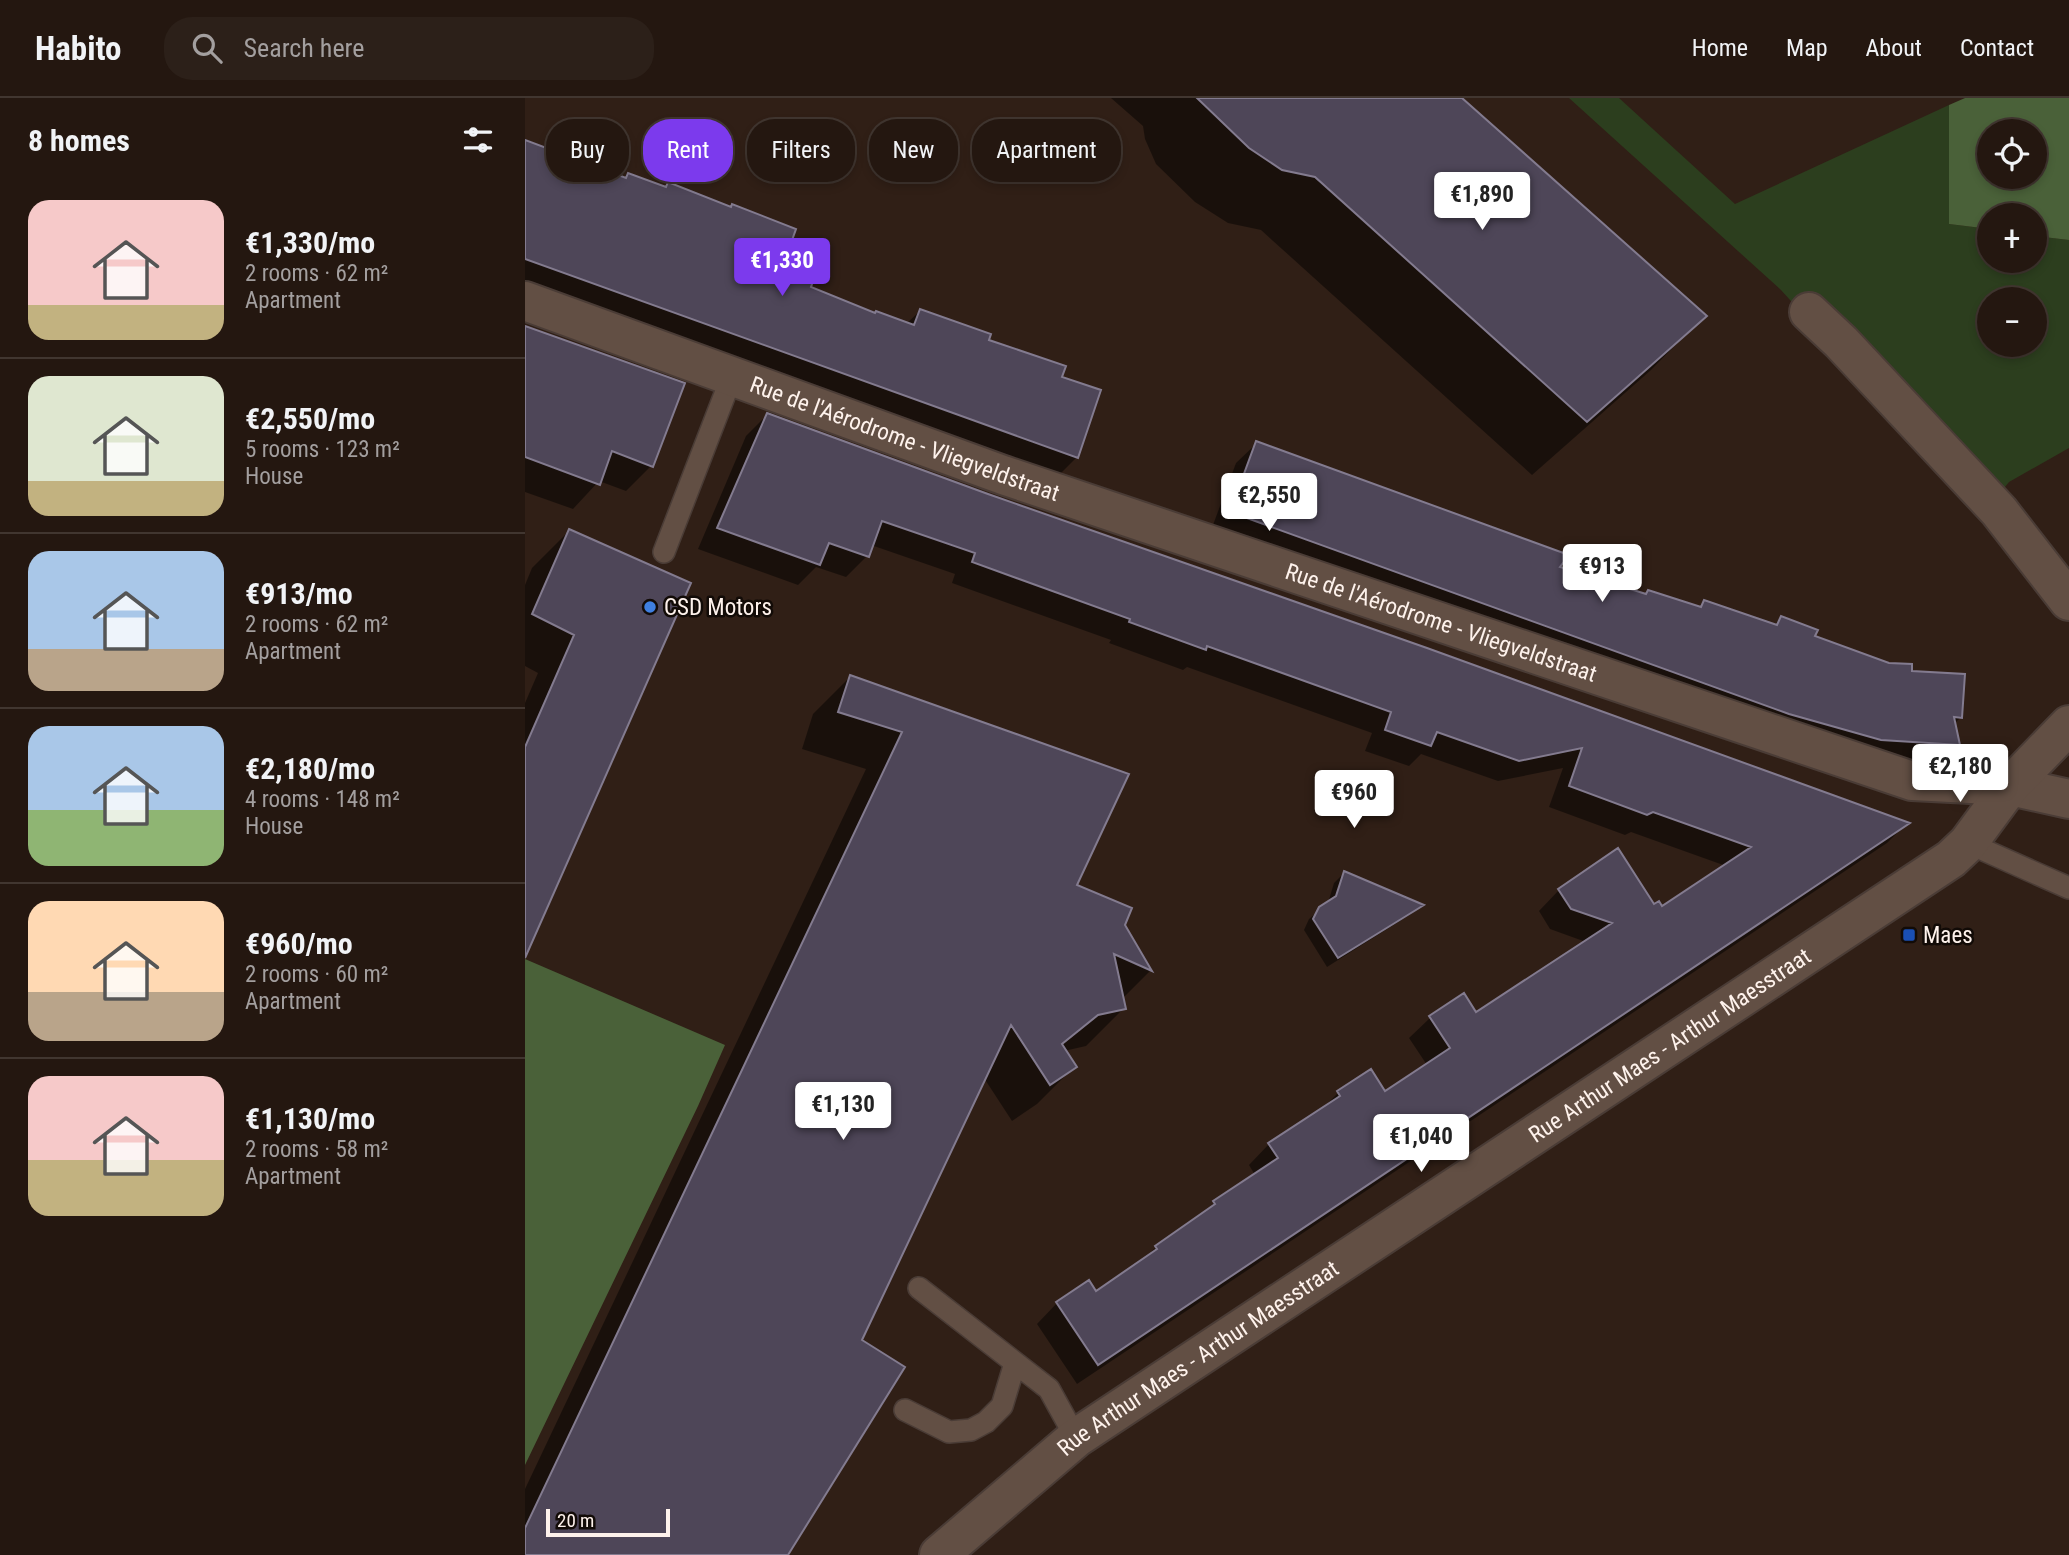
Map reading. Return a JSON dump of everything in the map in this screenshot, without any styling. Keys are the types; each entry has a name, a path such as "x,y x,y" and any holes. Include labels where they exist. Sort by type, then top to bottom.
{"street":[{"name":"Rue de l'Aérodrome - Vliegveldstraat","path":"525,301 1003,475 1912,780 2010,786 2069,799"},
{"path":"1809,312 1841,342 1999,511 2069,601"},
{"name":"Rue Arthur Maes - Arthur Maesstraat","path":"939,1555 1076,1438 1951,859 1968,843 2010,786 2069,726"}],"lane":[{"path":"664,552 732,376"},
{"path":"1968,843 2069,888"},
{"path":"919,1288 1049,1389 1076,1438"},
{"path":"905,1410 949,1432 971,1430 986,1422 1002,1406 1015,1363"}],"green space":[{"path":"1569,98 1619,98 1735,204 1949,105 1949,224 1977,227 1977,273 2047,273 2047,237 2069,240 2069,448 2009,482 1996,498 1828,342 1781,290"},
{"path":"1965,98 2069,98 2069,240 2047,237 2047,203 1977,203 1977,227 1949,224 1949,105"},
{"path":"525,959 725,1045 525,1465"}],"building":[{"path":"1197,98 1462,98 1707,316 1587,422 1315,177 1282,170 1249,148"},
{"path":"525,140 546,148 546,182 629,182 629,173 643,179 643,182 666,187 668,182 731,207 732,204 796,229 790,246 821,258 811,287 875,313 876,311 914,325 920,309 991,334 989,340 1066,366 1062,377 1101,390 1078,458 525,259"},
{"path":"525,326 685,383 653,467 612,451 600,485 525,457"},
{"path":"767,413 1910,823 1098,1365 1056,1302 1089,1280 1096,1291 1157,1249 1155,1246 1215,1204 1213,1201 1278,1158 1268,1143 1340,1096 1337,1091 1371,1069 1385,1091 1450,1048 1429,1016 1464,993 1476,1012 1612,923 1571,909 1558,889 1618,848 1654,904 1659,901 1662,906 1751,847 1653,812 1647,815 1569,786 1582,748 1519,761 1437,732 1431,746 1385,730 1391,712 1207,646 1206,650 1129,622 1130,619 972,562 975,553 882,521 869,557 829,543 820,565 717,528"},
{"path":"1256,441 1569,555 1560,567 1646,594 1648,590 1701,607 1704,600 1777,625 1781,616 1818,630 1815,636 1889,663 1912,664 1912,671 1965,674 1962,718 1954,717 1960,745 1881,740 1789,714 1230,512"},
{"path":"569,529 691,583 525,958 525,747 574,635 532,614"},
{"path":"850,675 1129,774 1077,885 1132,908 1125,925 1152,971 1114,954 1126,1009 1098,1015 1062,1044 1077,1067 1050,1085 1011,1025 862,1340 905,1367 788,1555 525,1555 525,1528 902,732 838,712"},
{"path":"1344,871 1424,905 1338,958 1313,919 1319,907 1336,896"}],"place":[{"name":"CSD Motors","path":"650,607"},
{"name":"Maes","path":"1909,935"}]}
